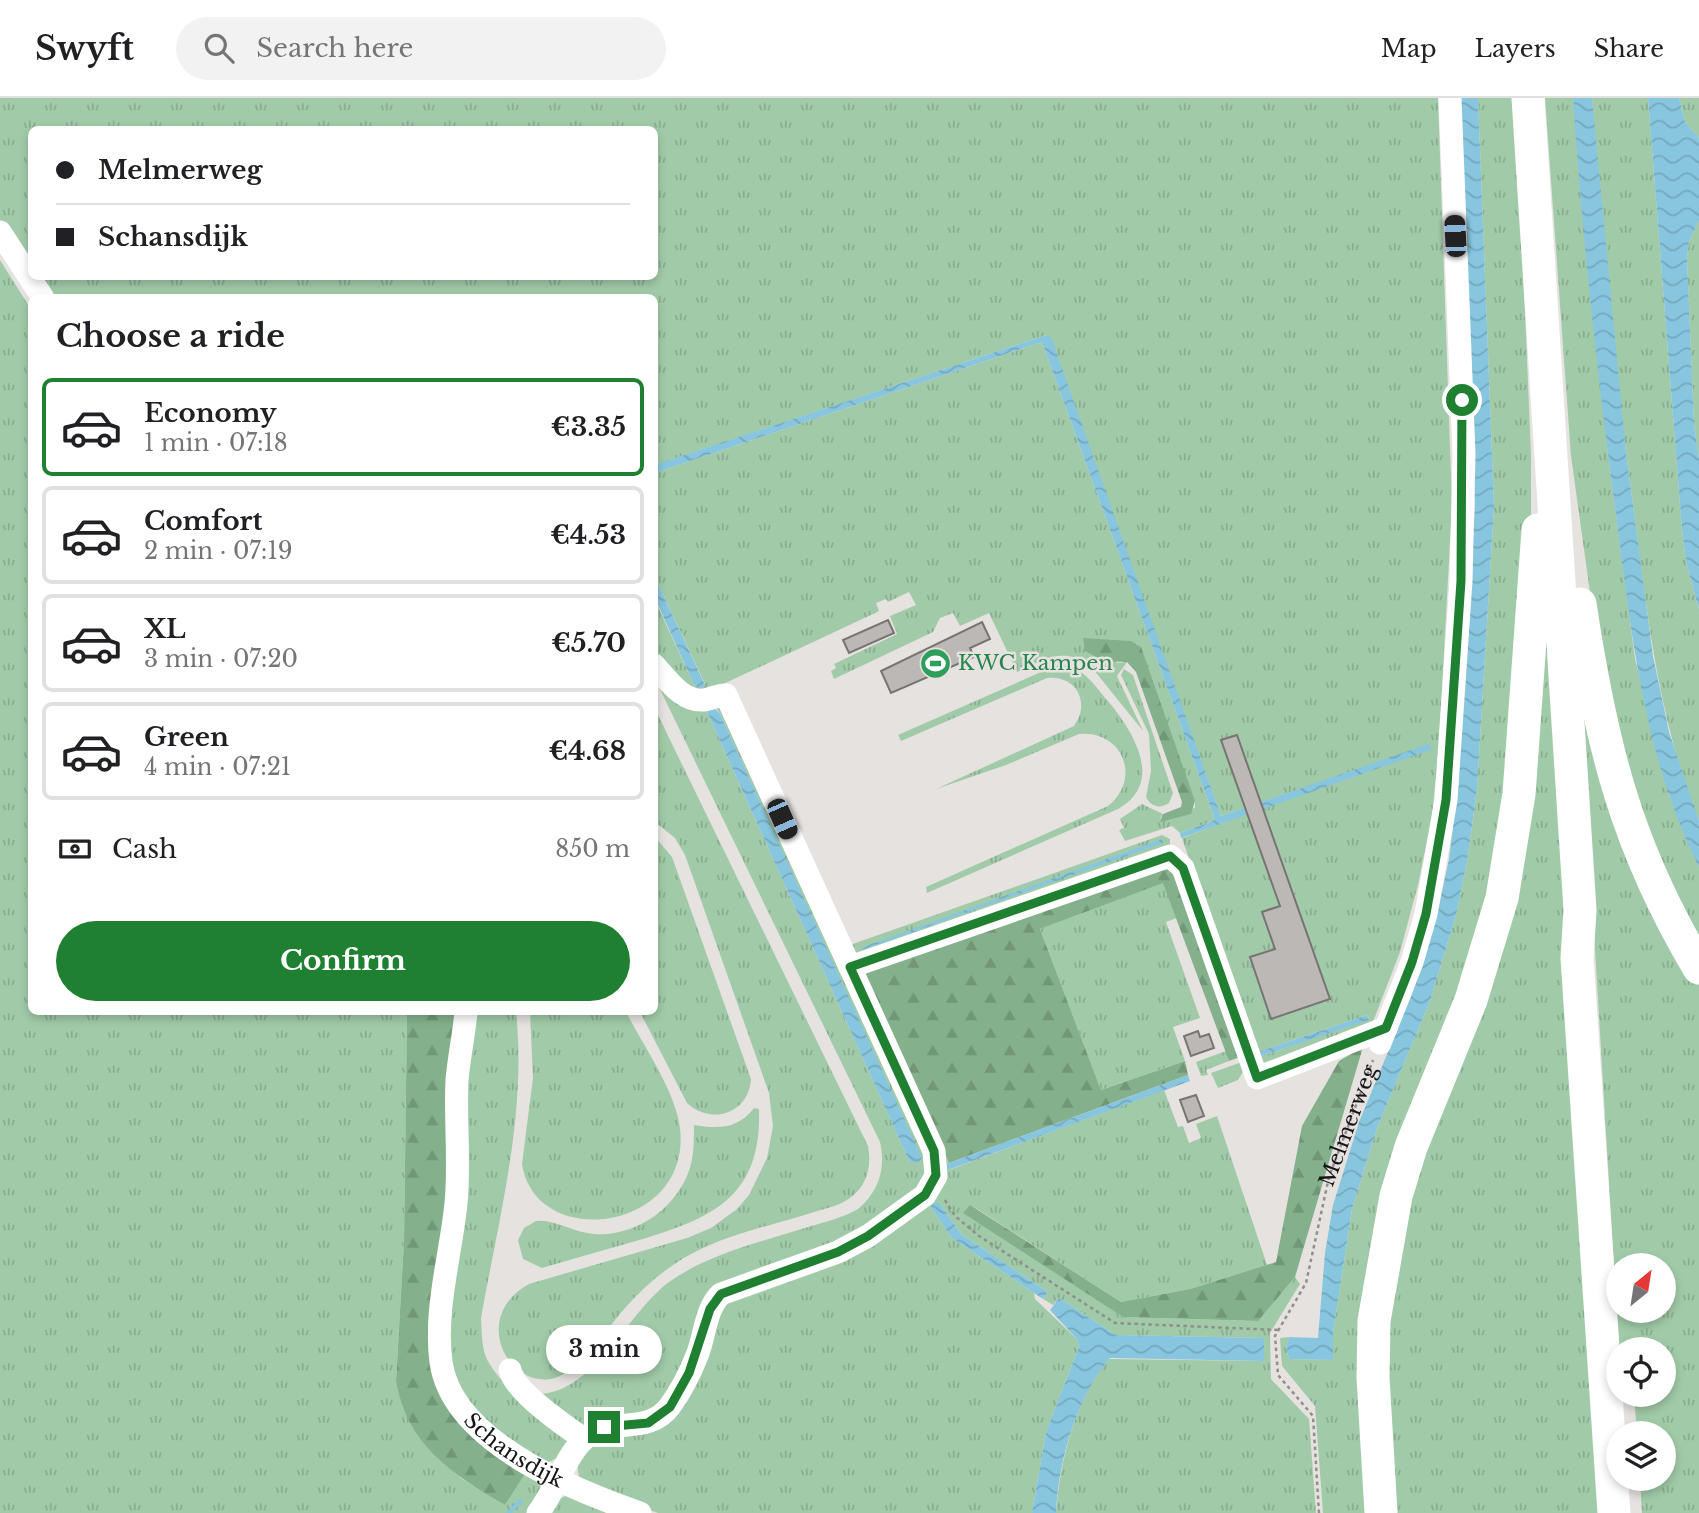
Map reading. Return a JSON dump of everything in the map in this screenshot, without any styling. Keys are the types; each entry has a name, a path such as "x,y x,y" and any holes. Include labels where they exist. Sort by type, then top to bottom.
{"highway":[{"path":"1528,98 1580,910 1577,958 1614,1513"},
{"path":"1550,434 1596,710 1616,787 1647,869 1670,919 1699,968"},
{"path":"1381,1513 1373,1377 1376,1309 1396,1196 1411,1147 1471,1000 1502,898 1519,794 1537,540 1550,434"},
{"path":"1580,910 1590,958 1618,1421"},
{"path":"1623,1491 1624,1513"}],"street":[{"path":"850,967 1170,856 1183,868 1257,1078 1383,1035 1412,962 1426,914 1439,854 1447,787 1461,581 1464,454 1450,98"},
{"path":"0,232 28,275"},
{"path":"658,669 680,692 690,698 703,700 724,693 934,1151 937,1167 933,1182"},
{"name":"Schansdijk","path":"467,1015 457,1080 456,1201 441,1304 441,1364 458,1404 471,1422 510,1451 560,1480 584,1439 604,1427 648,1423 670,1407 689,1373 710,1309 721,1294 850,1247 920,1200 933,1182"},
{"path":"510,1370 525,1392 584,1439"},
{"path":"538,1513 560,1480 640,1513"}],"path":[{"name":"Melmerweg","path":"1320,1513 1313,1416 1278,1375 1275,1363 1278,1330 1307,1283 1329,1177 1383,1035"},
{"path":"933,1182 955,1216 979,1236 1115,1322 1278,1330"}],"green space":[{"path":"0,98 1438,98 1452,505 1439,746 1432,816 1418,885 1400,952 1371,1027 1267,1069 1256,1058 1369,1019 1367,1015 1255,1053 1182,838 1431,745 1221,816 1047,335 658,464 658,294 48,294 39,280 658,280 658,126 28,126 28,264 0,221"},
{"path":"1478,98 1516,98 1531,454 1531,518 1502,887 1399,1168 1372,1513 1323,1513 1315,1406 1282,1366 1280,1338 1289,1337 1286,1347 1289,1359 1333,1360 1333,1333 1352,1209 1377,1128 1430,1001 1456,915 1467,862 1477,789 1494,506"},
{"path":"1545,98 1573,98 1608,454 1635,659 1669,795 1699,867 1699,952 1635,816 1594,621 1571,456"},
{"path":"1592,98 1648,98 1682,530 1686,562 1699,610 1699,821 1673,744 1649,625 1614,353"},
{"path":"1679,98 1699,98 1699,138 1685,122"},
{"path":"1699,220 1699,459 1694,424 1687,257 1689,242"},
{"path":"0,260 28,305 28,1015 407,1015 404,1241 396,1380 439,1459 461,1478 505,1505 529,1468 541,1488 531,1513 0,1513"},
{"path":"1042,342 1214,817 1213,821 1180,833 1172,826 1125,841 1119,830 1124,828 1120,819 1142,804 1163,814 1160,819 1195,808 1137,644 1116,663 1127,662 1117,676 1143,731 1089,664 1069,656 1061,656 1017,672 989,613 960,626 953,613 940,618 933,632 834,679 831,671 836,668 834,664 897,634 890,616 916,605 909,592 888,602 886,599 876,603 879,611 698,694 658,661 658,607 694,685 701,689 705,684 658,583 658,472"},
{"path":"1547,562 1604,1513 1390,1513 1382,1378 1393,1238 1475,1007"},
{"path":"1573,585 1598,727 1699,975 1699,1513 1642,1513 1641,1491 1676,1491 1676,1421 1636,1421 1635,1407 1676,1407 1676,1337 1618,1337 1617,1323 1676,1323 1676,1253 1613,1253"},
{"path":"1083,638 1131,641 1141,647 1195,801 1191,814 1160,822 1163,814 1181,807 1182,802 1136,672 1127,662 1104,661 1085,651"},
{"path":"1057,665 1073,668 1086,676 1126,726 1140,756 1140,785 1132,798 1118,809 927,893 926,887 1108,806 1118,795 1124,783 1123,758 1107,740 1094,735 1079,734 1006,765 936,789 1074,726 1079,717 1081,699 1073,686 1057,678 1047,678 901,741 898,735"},
{"path":"1124,669 1133,675 1173,793 1169,803 1162,806 1153,805 1146,797 1151,771 1149,734 1121,675"},
{"path":"658,680 720,704 928,1152 927,1180 856,1235 730,1281 658,1408 583,1431 539,1394 559,1390 594,1366 654,1296 685,1272 736,1249 833,1220 858,1209 876,1187 882,1152 880,1142 658,685","holes":["710,708 717,709 921,1160 910,1163 707,712"]},
{"path":"658,715 868,1146 869,1168 861,1188 841,1203 731,1237 683,1259 662,1273 634,1298 574,1367 555,1378 538,1379 523,1373 511,1363 502,1348 499,1332 501,1314 511,1298 529,1284 687,1238 711,1228 737,1209 749,1195 767,1158 773,1126 769,1093 685,855 675,838 658,824"},
{"path":"1162,835 1170,839 1170,845 856,958 847,946"},
{"path":"658,841 672,857 751,1079 744,1100 728,1112 707,1114 687,1103 642,1015 658,1015"},
{"path":"1174,862 1240,1057 1229,1061 1163,883 1040,929 1101,1090 1185,1061 1188,1075 949,1163 860,972"},
{"path":"1164,882 1177,918 1166,922 1200,1018 1173,1027 1185,1061 1101,1090 1040,929"},
{"path":"407,1015 459,1015 438,1379 529,1468 505,1505 467,1482 435,1455 410,1423 402,1403 396,1381 404,1241"},
{"path":"474,1015 516,1015 518,1089 515,1127 481,1318 483,1347 492,1368 511,1390 570,1437 557,1458 547,1463 477,1417 448,1363 464,1081"},
{"path":"530,1015 628,1015 666,1084 680,1128 677,1163 662,1190 639,1208 610,1218 581,1219 554,1210 533,1192 522,1164 533,1078"},
{"path":"1363,1047 1295,1277 1258,1321 1123,1317 963,1213 970,1205 1121,1302 1190,1289 1276,1262 1302,1126 1339,1061"},
{"path":"1226,1051 1229,1061 1206,1070 1208,1075 1201,1076 1196,1062"},
{"path":"1242,1062 1244,1070 1238,1080 1218,1088 1211,1073"},
{"path":"1164,1090 1178,1127 1183,1126 1189,1143 1201,1138 1196,1124 1217,1116 1267,1265 1190,1289 1121,1302 971,1205 1123,1317 1257,1321 1295,1277 1300,1284 1270,1333 1271,1379 1309,1419 1316,1513 1056,1513 1061,1473 1071,1431 1087,1393 1109,1359 1263,1361 1264,1338 1116,1335 1059,1298 1053,1305 1043,1299 1048,1292 961,1234 939,1202 931,1208 952,1238 1034,1293 1035,1299 1077,1339 1079,1347 1046,1432 1032,1513 658,1513 614,1497 579,1478 577,1463 591,1442 650,1429 719,1307 924,1205 941,1149 949,1163 946,1164 949,1170"},
{"path":"754,1108 759,1109 758,1140 751,1164 741,1185 708,1213 663,1233 542,1268 523,1259 518,1240 524,1228 536,1221 550,1222 587,1233 610,1234 625,1231 653,1217 675,1196 684,1182 692,1157 694,1125 727,1126 741,1120"},
{"path":"566,1496 624,1513 547,1513 558,1499"}],"water":[{"path":"1459,98 1478,98 1494,506 1477,789 1467,862 1456,915 1430,1001 1377,1128 1352,1209 1333,1333 1333,1360 1289,1359 1286,1347 1289,1337 1318,1338 1325,1253 1333,1205 1359,1122 1412,994 1438,910 1449,859 1458,787 1475,506"},
{"path":"1573,98 1592,98 1626,452 1653,656 1669,732 1699,821 1699,867 1665,781 1652,736 1634,646 1596,355"},
{"path":"1648,98 1679,98 1685,122 1699,138 1699,220 1689,242 1687,257 1694,424 1699,459 1699,610 1686,562 1682,530"},
{"path":"1047,335 1051,337 1221,816 1428,744 1433,749 1181,838 1180,833 1213,821 1214,817 1042,342 658,472 658,464"},
{"path":"658,583 705,685 701,689 694,685 658,605"},
{"path":"713,706 720,714 922,1158 919,1162 910,1163 707,712"},
{"path":"1162,839 1163,843 862,950 863,947"},
{"path":"1367,1015 1369,1020 1256,1058 1255,1053"},
{"path":"1188,1075 1190,1081 948,1170 946,1164"},
{"path":"939,1202 961,1234 1048,1292 1043,1299 952,1238 931,1208 932,1204"},
{"path":"1059,1298 1116,1335 1264,1338 1264,1361 1110,1358 1088,1392 1071,1431 1060,1473 1056,1513 1032,1513 1046,1432 1079,1347 1077,1339 1050,1310"}],"building":[{"path":"888,620 894,633 849,653 843,640"},
{"path":"982,622 990,639 970,648 974,657 891,693 881,671"},
{"path":"1237,735 1330,999 1271,1019 1250,957 1275,949 1262,912 1280,906 1221,740"},
{"path":"1198,1031 1200,1037 1209,1034 1214,1048 1191,1056 1184,1036"},
{"path":"1196,1095 1204,1116 1188,1122 1180,1100"}],"waterway":[{"path":"509,1513 520,1501"}],"place":[{"name":"KWC Kampen","path":"935,663"}],"route":[{"path":"604,1427 648,1423 670,1407 697,1355 710,1309 721,1294 850,1247 920,1200 933,1182 937,1167 934,1151 850,967 1170,856 1179,861 1183,868 1257,1078 1386,1028 1412,962 1426,914 1439,854 1446,800 1461,581 1464,454 1462,400"}]}
